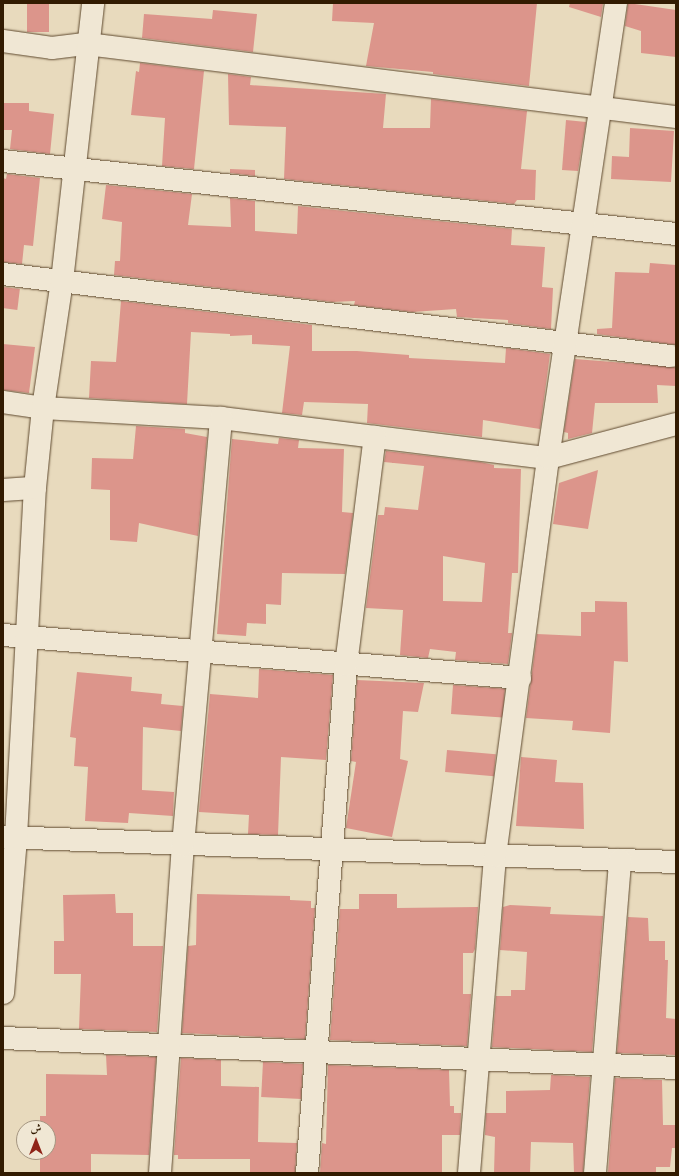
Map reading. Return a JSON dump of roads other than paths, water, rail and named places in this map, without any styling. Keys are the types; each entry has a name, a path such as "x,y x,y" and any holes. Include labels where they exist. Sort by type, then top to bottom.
{"street":[{"path":"3,993 10,837 26,636 35,488 43,408 62,281 87,44 93,3"},
{"path":"469,1173 495,856 520,678 548,458 567,344 616,3"},
{"path":"3,41 52,48 87,44 676,117"},
{"path":"3,161 676,234"},
{"path":"3,274 671,356"},
{"path":"3,402 43,408 221,418 548,458 676,424"},
{"path":"160,1173 183,845 221,418"},
{"path":"307,1173 333,851 346,664 375,437"},
{"path":"3,490 35,488"},
{"path":"3,635 201,650 346,664 520,678"},
{"path":"10,837 333,851 676,862"},
{"path":"595,1173 620,860"},
{"path":"3,1038 676,1068"}]}
